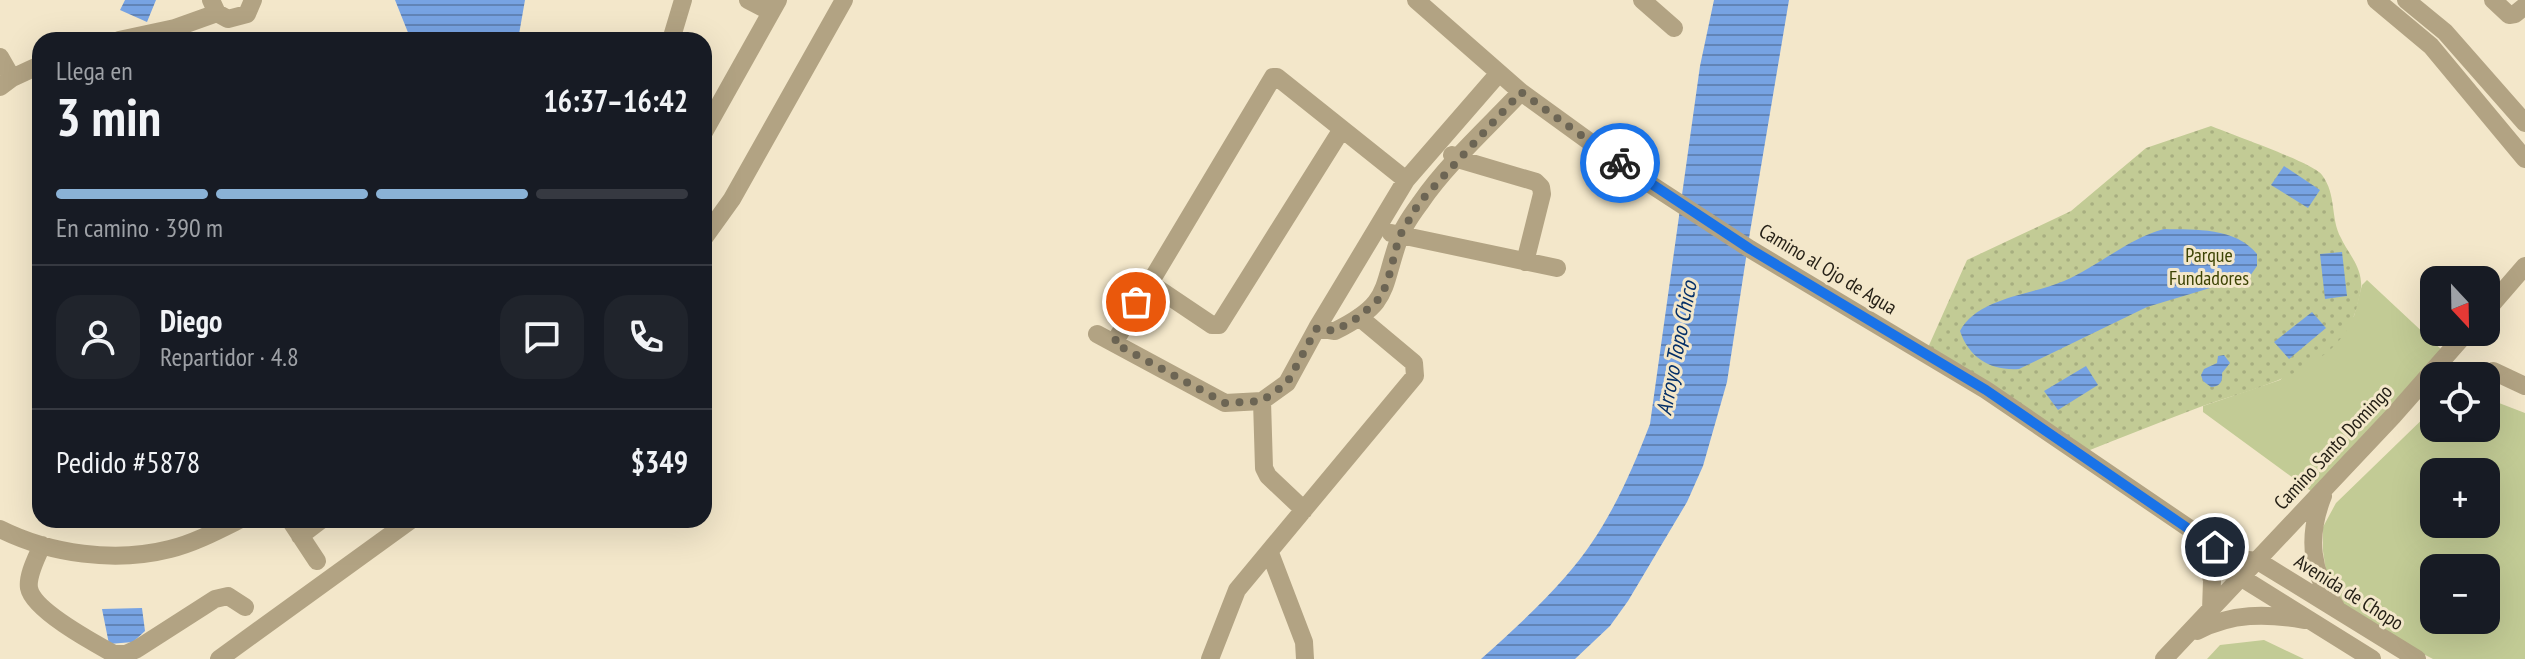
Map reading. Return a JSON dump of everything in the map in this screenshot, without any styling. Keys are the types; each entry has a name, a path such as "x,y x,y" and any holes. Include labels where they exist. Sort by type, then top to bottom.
{"street":[{"path":"156,32 175,28 214,7 228,19 241,17 251,8 253,0"},
{"path":"673,32 683,0"},
{"path":"712,118 775,6 748,0"},
{"path":"712,227 732,199 844,0"},
{"name":"Camino al Ojo de Agua","path":"1416,0 1521,92 1630,171 1750,249 1986,390 2232,559 2242,578"},
{"path":"2376,0 2431,46 2525,159"},
{"path":"2406,0 2445,32 2525,123"},
{"path":"2493,0 2509,15 2525,6"},
{"path":"1644,1 1674,28"},
{"path":"0,57 6,82 32,69"},
{"path":"1406,180 1277,77 1269,79 1148,282 1105,338 1225,403 1262,401 1287,383 1406,180 1499,73"},
{"path":"1317,328 1335,331 1373,306 1385,288 1399,237 1427,192 1521,92"},
{"path":"1148,282 1212,325 1219,325 1342,129"},
{"path":"1437,144 1458,159 1536,182 1541,187 1542,194 1525,262"},
{"path":"1377,228 1399,237 1557,268"},
{"path":"2500,295 2525,266"},
{"path":"1210,659 1232,599 1415,376 1414,363 1359,317"},
{"name":"Camino Santo Domingo","path":"2164,659 2393,416 2455,346"},
{"path":"2500,372 2521,376"},
{"path":"1262,401 1264,468 1268,476 1304,510"},
{"path":"2330,483 2314,524 2313,557 2321,585 2339,613"},
{"path":"0,529 40,552 137,555 182,545 221,528"},
{"path":"295,528 317,561"},
{"path":"219,659 400,528"},
{"path":"2199,535 2212,580 2211,611"},
{"path":"40,552 29,585 37,603 114,654 126,654 137,649 215,599 228,596 245,607"},
{"path":"1270,553 1304,642 1305,659"},
{"path":"2232,559 2258,561"},
{"name":"Avenida de Chopo","path":"2258,561 2417,659"},
{"path":"2242,578 2372,659"},
{"path":"2184,638 2217,622 2239,616 2263,615 2315,623"}],"green space":[{"name":"Parque Fundadores","path":"2211,126 2304,163 2322,175 2327,183 2338,230 2356,265 2361,285 2348,328 2333,347 2315,362 2269,384 2080,454 1926,352 1967,260 2071,211 2146,148"},
{"path":"2367,280 2420,330 2420,346 2438,346 2443,351 2433,362 2420,362 2420,375 2311,491 2203,412 2203,406 2280,380 2354,316 2362,285"},
{"path":"2500,403 2525,413 2525,659 2433,659 2337,602 2328,585 2323,551 2323,527 2336,503 2420,422 2420,442 2500,442"},
{"path":"2264,640 2304,659 2207,659 2220,645"}],"water":[{"path":"125,0 156,0 147,22 120,10"},
{"path":"395,0 525,0 519,32 408,32"},
{"name":"Arroyo Topo Chico","path":"1714,0 1789,0 1727,382 1703,466 1687,502 1628,601 1610,626 1575,659 1481,659 1556,587 1593,541 1634,465 1650,424 1700,66"},
{"path":"2284,166 2320,190 2308,208 2271,185"},
{"path":"2164,229 2226,234 2248,245 2257,254 2257,266 2250,276 2147,307 2019,369 1990,365 1969,349 1960,331 1979,311 2007,298 2064,281 2138,239"},
{"path":"2342,252 2347,296 2325,299 2320,254"},
{"path":"2312,312 2326,328 2289,359 2274,342"},
{"path":"2224,355 2230,363 2222,373 2220,383 2211,387 2201,375 2204,369 2217,363 2218,356"},
{"path":"2086,366 2098,385 2058,410 2044,391"},
{"path":"142,608 145,631 133,642 109,644 102,609"}],"way so far":[{"path":"1136,302 1114,343 1225,403 1262,401 1287,383 1317,328 1335,331 1359,317 1381,297 1399,237 1419,203 1521,92 1620,163"}],"route":[{"path":"1620,163 1750,249 1986,390 2215,547"}]}
